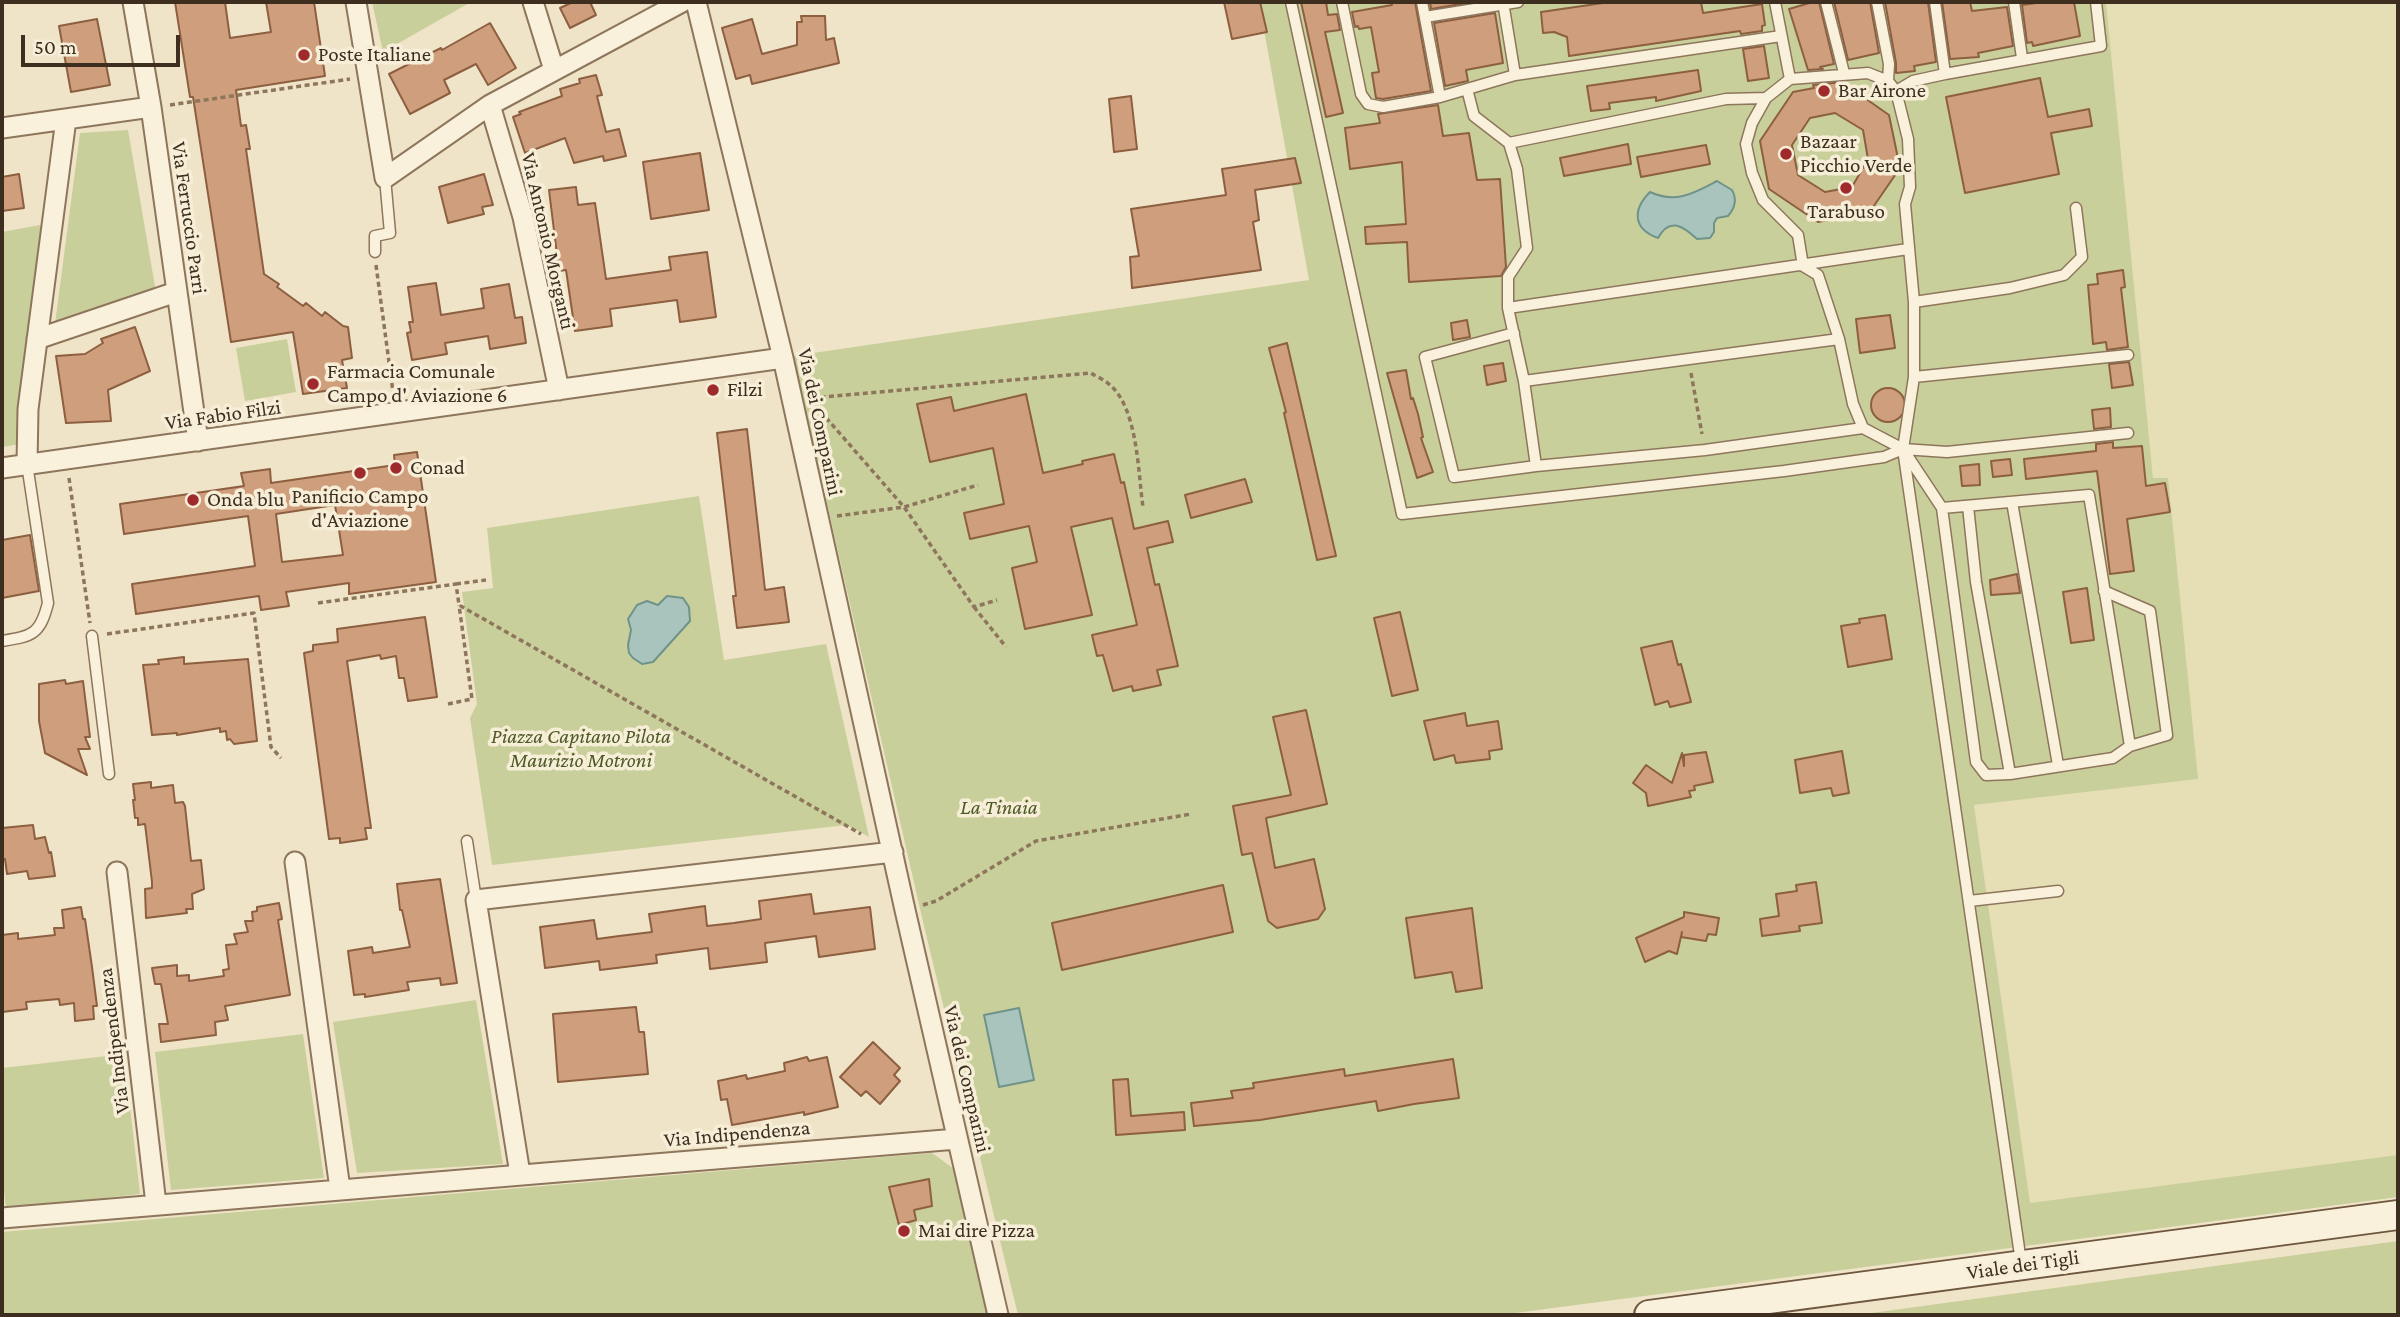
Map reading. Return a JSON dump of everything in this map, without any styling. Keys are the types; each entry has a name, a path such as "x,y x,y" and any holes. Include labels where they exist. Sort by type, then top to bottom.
{"street":[{"name":"Via Ferruccio Parri","path":"133,2 151,107 198,441"},
{"path":"356,2 385,178 490,105 682,2"},
{"path":"533,2 554,71"},
{"name":"Via dei Comparini","path":"696,2 783,358 817,519 998,1315"},
{"name":"Via Antonio Morganti","path":"490,105 523,217 559,390"},
{"path":"2,128 151,107"},
{"path":"27,464 28,409 66,120"},
{"path":"37,339 176,292"},
{"name":"Via Fabio Filzi","path":"2,468 783,358"},
{"path":"520,1174 476,900 893,852"},
{"path":"295,862 340,1189"},
{"name":"Via Indipendenza","path":"117,872 156,1204"},
{"name":"Via Indipendenza","path":"2,1218 957,1139"},
{"name":"Viale dei Tigli","path":"1649,1315 2398,1215"}],"lane":[{"path":"1291,2 1402,514 1784,471 1884,457 1903,449"},
{"path":"1342,2 1361,94 1368,104 1383,107 1440,97 1515,75 1781,36"},
{"path":"1422,2 1440,97"},
{"path":"1425,17 1518,2"},
{"path":"1775,2 1790,79"},
{"path":"1826,2 1844,73"},
{"path":"1877,2 1889,64 1888,80"},
{"path":"1935,2 1945,74"},
{"path":"2014,2 2022,58"},
{"path":"1896,91 1913,81 2022,58 2101,46 2096,2"},
{"path":"1503,3 1515,75"},
{"path":"1803,266 1798,234 1763,200 1752,173 1746,144 1752,122 1766,98 1790,79 1868,73 1888,80 1896,91 1908,139 1910,187 1905,204 1914,302 1914,377 1903,449 2022,1266"},
{"path":"1468,89 1474,116 1509,143 1517,169 1527,248 1508,277 1508,308 1524,382 1536,466"},
{"path":"1509,143 1726,99 1766,98"},
{"path":"375,252 375,236 390,233 385,178"},
{"path":"1914,302 2010,288 2064,275 2082,257 2076,208"},
{"path":"1508,308 1908,249"},
{"path":"1803,266 1818,275 1839,339 1853,404 1863,428"},
{"path":"1514,333 1425,356 1454,477 1536,466 1705,450 1863,428 1903,449 1947,452 2128,433"},
{"path":"1524,382 1839,339"},
{"path":"1914,377 2128,355"},
{"path":"1903,449 1942,508 1976,762 1986,775 2010,774 2113,758 2130,746 2167,735 2150,611 2104,591"},
{"path":"2,641 29,637 43,622 48,603 27,464"},
{"path":"1942,508 2089,495 2130,746"},
{"path":"2012,502 2058,765"},
{"path":"1968,506 1976,582 2010,774"},
{"path":"92,636 109,774"},
{"path":"467,841 476,900"},
{"path":"1969,901 2058,891"}],"path":[{"path":"151,107 368,76"},
{"path":"375,252 396,414"},
{"path":"1688,361 1705,450"},
{"path":"1006,647 974,607 904,507 809,398 1091,373 1110,384 1127,411 1134,440 1143,508"},
{"path":"66,459 92,636 254,613 271,747 281,758"},
{"path":"817,519 904,507 978,485"},
{"path":"318,603 486,580"},
{"path":"448,704 472,699 456,584"},
{"path":"974,607 997,600"},
{"path":"459,605 893,852"},
{"path":"905,910 936,901 1036,841 1191,814"}],"shaded area":[{"path":"2106,2 2398,2 2398,1155 2030,1204 1974,805 2197,779 2167,478 2153,479"}],"green space":[{"path":"372,2 471,2 383,52"},
{"name":"La Tinaia","path":"1259,2 2106,2 2153,478 2168,478 2198,779 1974,805 2030,1203 2398,1155 2398,1197 1500,1315 1018,1315 924,926 793,356 1309,280"},
{"path":"128,130 156,292 55,324 80,133"},
{"path":"40,225 45,227 21,444 2,447 2,232"},
{"path":"287,339 296,392 245,401 236,348"},
{"name":"Piazza Capitano Pilota Maurizio Motroni","path":"699,496 724,660 826,644 869,837 847,825 492,865 470,718 477,704 462,592 493,588 487,528","holes":["647,601 658,605 639,661 633,658 628,645 631,638 628,619 637,605"]},
{"path":"476,1000 503,1164 357,1173 333,1022"},
{"path":"303,1034 324,1178 171,1190 155,1052"},
{"path":"124,1054 140,1194 6,1209 2,1174 2,1068"},
{"path":"932,1153 953,1168 993,1315 2,1315 2,1232"},
{"path":"2398,1241 2398,1315 1857,1315"}],"water":[{"path":"1717,181 1732,190 1735,203 1728,216 1717,218 1710,238 1697,239 1682,228 1672,225 1658,238 1644,230 1640,224 1638,212 1650,192 1668,197 1685,196"},
{"path":"667,596 683,598 689,607 690,621 653,662 642,664 629,653 631,630 628,619 637,605 647,601 658,605"},
{"path":"1019,1008 1034,1080 999,1087 984,1015"}],"building":[{"path":"175,2 225,2 230,38 271,32 266,2 314,2 325,76 236,90 241,126 246,125 250,149 246,149 264,274 303,306 306,303 322,316 325,312 348,327 352,358 342,360 347,388 303,394 293,332 231,342 193,97 190,97"},
{"path":"573,2 590,2 596,15 570,28 560,8"},
{"path":"1224,2 1260,2 1267,32 1232,39"},
{"path":"1301,2 1326,2 1328,15 1337,14 1340,30 1325,32 1343,113 1326,117"},
{"path":"1391,2 1415,2 1431,91 1376,98 1372,73 1379,72 1371,27 1355,27 1352,12 1392,5"},
{"path":"1430,2 1473,2 1431,9"},
{"path":"1610,2 1701,2 1703,13 1762,4 1765,25 1762,26 1762,31 1741,34 1740,31 1569,56 1567,37 1554,32 1543,33 1541,12"},
{"path":"1819,2 1834,64 1820,67 1823,69 1808,70 1789,9"},
{"path":"1834,2 1870,2 1879,53 1848,60"},
{"path":"1885,2 1928,2 1936,62 1914,66 1915,71 1896,73"},
{"path":"1942,2 1970,2 1972,11 2007,7 2013,46 1978,53 1979,57 1950,59"},
{"path":"2074,2 2080,36 2033,46 2032,42 2027,43 2022,5"},
{"path":"1495,13 1503,63 1466,70 1468,81 1445,86 1434,23"},
{"path":"801,16 825,16 826,40 834,38 839,63 752,84 750,75 736,79 722,28 752,19 762,54 797,45 797,22 802,22"},
{"path":"97,19 110,85 71,92 59,26"},
{"path":"490,23 516,68 488,85 476,64 444,80 450,93 410,114 389,74 441,48 442,50"},
{"path":"1764,46 1769,78 1748,81 1743,49"},
{"path":"1698,70 1701,91 1656,101 1656,97 1609,103 1610,109 1591,111 1587,86"},
{"path":"596,75 602,95 597,96 606,132 619,129 626,156 604,161 603,156 574,163 565,138 525,153 513,117 521,114 519,112 562,96 560,89 580,83 579,79"},
{"path":"2040,78 2048,117 2089,109 2092,126 2051,133 2059,174 1965,193 1946,97"},
{"path":"1842,82 1889,115 1900,168 1869,213 1818,222 1769,189 1760,141 1793,92 1814,88 1813,85","holes":["1835,113 1863,130 1868,159 1852,187 1825,192 1798,175 1792,145 1810,118"]},
{"path":"1131,96 1137,149 1114,152 1109,99"},
{"path":"1438,105 1443,136 1469,133 1477,180 1500,179 1506,267 1501,276 1409,282 1407,242 1366,244 1365,227 1406,224 1402,162 1350,169 1345,128 1380,123 1378,114"},
{"path":"1628,144 1631,164 1564,176 1560,158"},
{"path":"1706,145 1710,164 1641,177 1637,157"},
{"path":"700,153 709,210 651,219 643,162"},
{"path":"1295,158 1301,183 1255,190 1259,220 1253,222 1261,270 1132,288 1130,257 1139,256 1131,209 1226,195 1222,169"},
{"path":"19,174 24,208 2,211 2,177"},
{"path":"484,174 493,205 482,207 484,214 448,223 439,187"},
{"path":"576,187 578,205 595,203 606,279 671,270 669,257 707,252 716,317 680,322 677,300 610,309 612,326 575,331 566,270 559,271 549,190"},
{"path":"2123,270 2125,287 2121,288 2128,347 2107,350 2106,342 2093,344 2088,285 2098,284 2097,274"},
{"path":"436,283 441,315 484,308 481,289 509,284 515,318 522,317 526,343 490,349 488,336 445,343 447,354 412,360 407,333 411,332 409,322 413,322 408,287"},
{"path":"1890,315 1895,348 1860,353 1856,319"},
{"path":"1467,320 1470,337 1453,340 1451,323"},
{"path":"135,327 150,371 108,390 111,421 66,423 56,356 85,354 103,343 101,339"},
{"path":"1287,343 1336,556 1317,560 1284,413 1286,412 1269,348"},
{"path":"2129,362 2133,385 2112,388 2109,364"},
{"path":"1503,363 1506,381 1487,385 1484,366"},
{"path":"1406,370 1411,399 1413,398 1418,414 1423,437 1421,438 1433,472 1417,478 1387,373"},
{"path":"1888,388 1900,393 1905,405 1900,417 1888,422 1876,417 1871,405 1876,393"},
{"path":"1026,394 1043,473 1114,454 1121,483 1124,482 1134,529 1168,521 1173,542 1147,548 1155,585 1159,584 1178,666 1157,670 1161,685 1133,691 1132,686 1113,691 1103,655 1097,656 1092,635 1137,625 1112,518 1071,527 1092,615 1025,629 1012,568 1037,562 1029,526 970,539 964,513 1004,504 993,448 930,462 917,404 951,397 954,411"},
{"path":"2110,408 2111,427 2094,429 2092,410"},
{"path":"747,429 765,590 784,587 789,622 737,628 733,596 736,596 717,433"},
{"path":"2113,442 2113,448 2142,446 2146,486 2165,483 2170,512 2127,519 2134,571 2110,574 2097,471 2026,479 2024,459 2096,451 2096,444"},
{"path":"417,452 436,582 349,594 349,583 286,592 289,606 261,610 259,596 136,614 132,584 255,566 248,516 124,534 120,504 244,486 241,473 270,469 271,483 395,465 394,455","holes":["335,505 343,555 282,562 276,514"]},
{"path":"2010,459 2012,475 1993,477 1991,461"},
{"path":"1979,464 1980,485 1962,486 1960,466"},
{"path":"1245,479 1252,502 1191,518 1185,495"},
{"path":"30,535 39,591 2,598 2,540"},
{"path":"2017,574 2020,593 1991,595 1990,580"},
{"path":"2087,588 2094,640 2071,643 2063,592"},
{"path":"1400,612 1418,690 1392,696 1374,618"},
{"path":"1885,615 1892,659 1848,667 1841,626 1860,623 1859,619"},
{"path":"425,617 437,697 408,701 404,678 399,678 396,656 381,659 380,655 347,661 371,828 365,828 367,839 340,843 340,838 329,839 304,653 313,651 313,645 338,642 337,629"},
{"path":"1672,641 1691,702 1670,707 1668,701 1655,705 1641,648"},
{"path":"184,657 184,664 248,659 257,741 234,744 230,739 227,740 226,731 220,732 220,728 177,735 152,735 143,665"},
{"path":"65,680 66,684 83,681 90,737 85,737 90,749 78,749 87,775 45,753 39,721 39,684"},
{"path":"1306,710 1327,804 1266,818 1275,868 1314,859 1325,909 1318,919 1277,928 1268,921 1252,853 1242,855 1233,806 1291,795 1273,717"},
{"path":"1465,713 1467,726 1498,721 1502,749 1489,751 1490,759 1456,763 1454,755 1434,760 1424,721"},
{"path":"1842,751 1849,793 1833,796 1831,788 1800,793 1795,760"},
{"path":"1706,752 1713,782 1694,786 1695,790 1689,791 1691,797 1648,806 1646,793 1633,783 1646,765 1672,783 1682,753 1684,766 1684,755"},
{"path":"151,782 151,788 173,785 175,803 183,802 185,806 191,861 201,860 204,889 192,894 193,909 186,909 187,913 146,918 145,889 152,888 152,882 145,824 138,825 138,818 135,818 133,784"},
{"path":"33,825 35,839 45,837 55,876 29,879 27,871 7,874 5,859 2,859 2,828"},
{"path":"440,879 457,983 441,985 440,978 407,982 409,990 365,997 365,994 354,995 348,951 372,947 373,953 410,947 400,910 397,884"},
{"path":"1816,882 1822,923 1799,926 1800,931 1762,936 1760,919 1779,916 1776,894 1797,891 1796,885"},
{"path":"1223,885 1233,932 1062,970 1052,923"},
{"path":"811,894 814,914 870,907 875,949 819,957 816,936 765,943 767,962 710,969 708,948 656,955 657,963 600,970 599,961 545,968 540,927 594,920 597,939 652,932 649,914 705,906 707,926 734,923 761,919 759,901"},
{"path":"279,903 282,919 278,920 290,995 225,1006 228,1020 215,1022 216,1035 161,1042 159,1024 168,1024 161,984 155,984 152,968 177,965 177,976 189,975 189,981 224,976 223,970 229,969 226,945 237,944 234,934 248,932 245,921 253,921 252,912 257,911 257,907"},
{"path":"81,907 97,1006 93,1006 94,1019 75,1021 74,1003 60,1005 59,999 26,1002 27,1009 2,1012 2,935 18,933 18,939 55,935 54,928 64,928 62,910"},
{"path":"1472,908 1482,988 1456,992 1452,972 1415,978 1406,918"},
{"path":"1684,912 1719,918 1716,935 1708,934 1706,941 1681,937 1682,932 1677,954 1669,951 1645,962 1636,938 1684,917"},
{"path":"636,1007 639,1032 644,1032 648,1074 558,1082 553,1014"},
{"path":"873,1042 900,1068 894,1075 900,1081 880,1104 866,1091 861,1096 840,1077"},
{"path":"807,1057 809,1061 827,1057 838,1107 804,1115 804,1112 732,1125 727,1099 721,1100 718,1081 746,1075 747,1079 785,1071 784,1063"},
{"path":"1453,1059 1459,1098 1378,1111 1376,1101 1260,1120 1194,1126 1191,1103 1233,1098 1231,1091 1254,1088 1253,1083 1344,1069 1345,1076"},
{"path":"1128,1079 1131,1116 1184,1112 1185,1130 1116,1135 1113,1080"},
{"path":"929,1179 932,1206 914,1210 916,1220 899,1225 889,1187"}],"place":[{"name":"Poste Italiane","path":"304,55"},
{"name":"Bar Airone","path":"1824,91"},
{"name":"Bazaar Picchio Verde","path":"1786,154"},
{"name":"Tarabuso","path":"1846,188"},
{"name":"Farmacia Comunale Campo d' Aviazione 6","path":"313,384"},
{"name":"Filzi","path":"713,390"},
{"name":"Conad","path":"396,468"},
{"name":"Panificio Campo d'Aviazione","path":"360,473"},
{"name":"Onda blu","path":"193,500"},
{"name":"Mai dire Pizza","path":"904,1231"}]}
